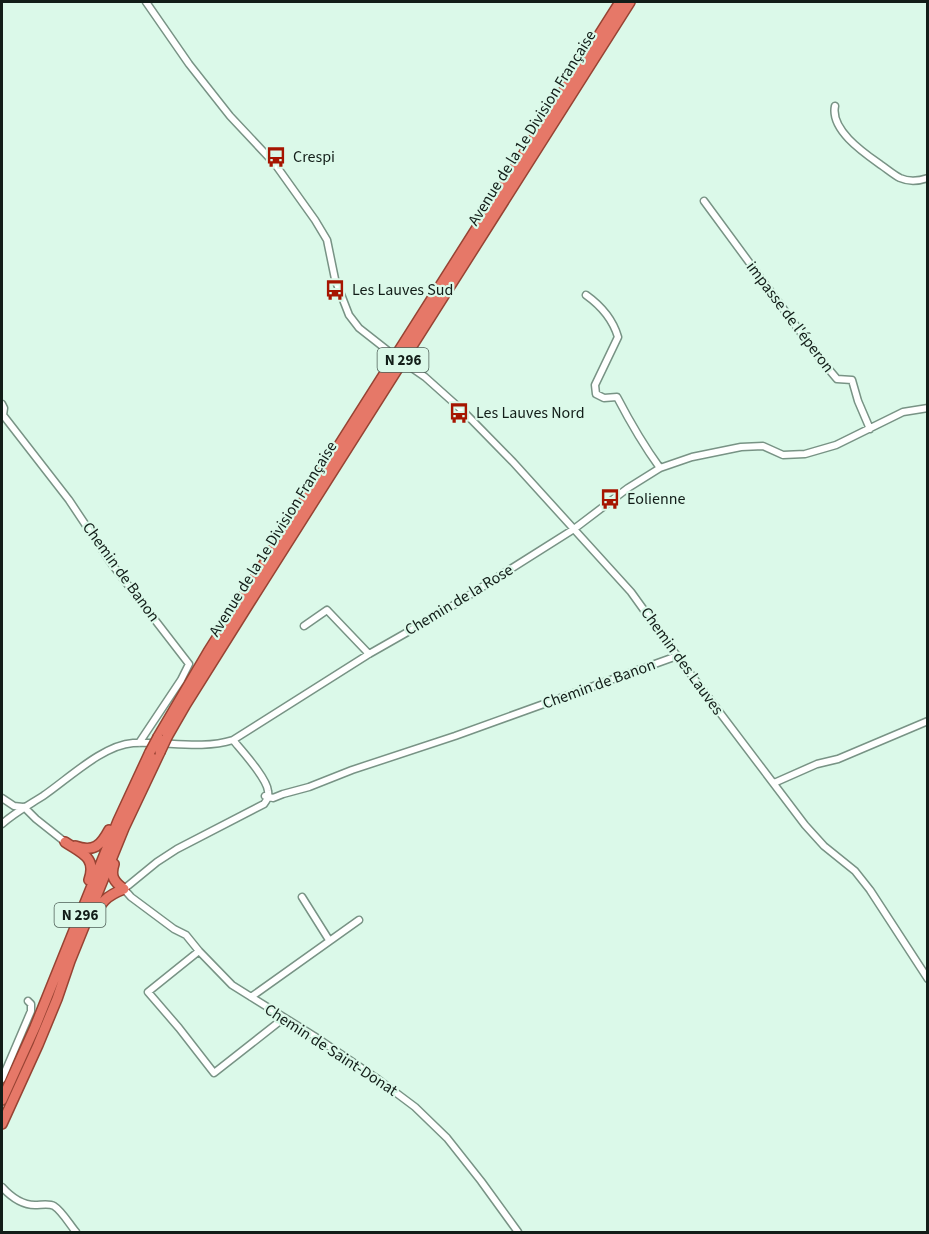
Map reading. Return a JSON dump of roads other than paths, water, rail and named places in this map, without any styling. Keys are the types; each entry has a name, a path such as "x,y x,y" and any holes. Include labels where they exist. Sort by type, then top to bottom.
{"highway":[{"name":"Avenue de la 1e Division Française","path":"2,1124 38,1045 124,828 184,692 620,2"},
{"name":"Avenue de la 1e Division Française","path":"165,737 630,2"},
{"name":"Avenue de la 1e Division Française","path":"2,1100 40,1014 118,821 140,773 158,752"},
{"path":"57,999 101,904 110,895 124,889 114,880 112,870 158,752"},
{"path":"65,842 83,849 93,848 101,843 140,773"},
{"path":"40,1014 93,867 90,860 65,842"}],"street":[{"path":"146,2 189,64 230,116 275,164 315,220 327,240 335,279 349,315 359,328 387,350"},
{"path":"835,106 833,113 839,125 849,140 861,151 902,178 920,181 927,178"},
{"name":"impasse de l'éperon","path":"704,201 821,360 837,379 852,380 870,429"},
{"path":"586,295 609,318 618,337 595,385 596,394 603,398 617,397 627,417 660,468"},
{"name":"Chemin des Lauves","path":"409,366 463,411 513,462 631,592 814,836 855,871 870,890 927,979"},
{"name":"Chemin de Banon","path":"2,404 3,415 14,431 69,500 111,563 189,664 139,743"},
{"name":"Chemin de la Rose","path":"2,825 10,816 114,747 132,743 205,745 233,740 574,529 628,488 660,468 692,457 741,447 763,446 783,454 806,454 836,445 903,412 927,408"},
{"path":"304,626 327,610 369,654"},
{"name":"Chemin de Banon","path":"267,793 273,798 309,787 677,656"},
{"path":"774,783 927,721"},
{"path":"124,889 177,849 264,804 267,793 253,765 233,740"},
{"path":"2,798 14,806 24,807 42,825 65,842"},
{"name":"Chemin de Saint-Donat","path":"124,889 131,897 186,935 232,985 370,1073 415,1107 447,1138 518,1233"},
{"path":"302,897 329,940"},
{"path":"251,997 358,920"},
{"path":"199,951 148,992 214,1073 284,1018"},
{"path":"2,1079 31,1011 31,1004 28,1001"},
{"path":"2,1187 14,1199 21,1202 30,1205 55,1206 76,1233"}],"place":[{"name":"Crespi","path":"276,157"},
{"name":"Les Lauves Sud","path":"335,290"},
{"name":"Les Lauves Nord","path":"459,413"},
{"name":"Eolienne","path":"610,499"}]}
